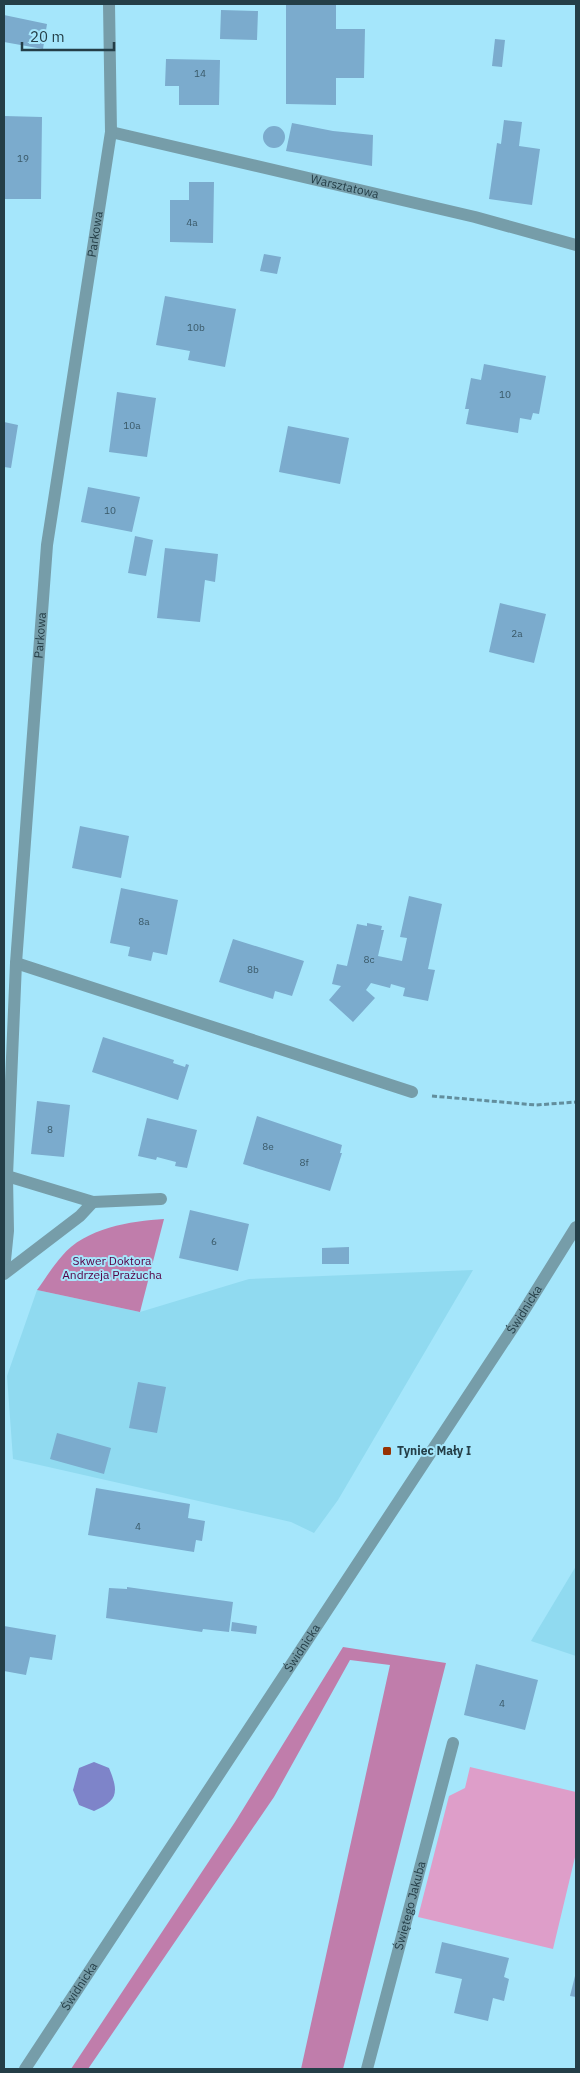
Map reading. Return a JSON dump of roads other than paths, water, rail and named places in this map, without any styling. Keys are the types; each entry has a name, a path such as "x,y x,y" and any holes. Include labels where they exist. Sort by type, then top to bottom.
{"street":[{"name":"Parkowa","path":"4,1270 8,1232 7,1176 16,963 47,546 111,132 109,4"},
{"name":"Warsztatowa","path":"111,132 475,217 576,244"},
{"path":"16,963 412,1092"},
{"path":"7,1176 92,1202 161,1199"},
{"path":"4,1274 80,1216 92,1202"},
{"name":"Świdnicka","path":"25,2069 525,1310 576,1227"},
{"name":"Świętego Jakuba","path":"367,2069 452,1742"}],"place":[{"name":"Tyniec Mały I","path":"387,1451"}],"park label":[{"name":"Skwer Doktora Andrzeja Prażucha","path":"112,1268"}]}
